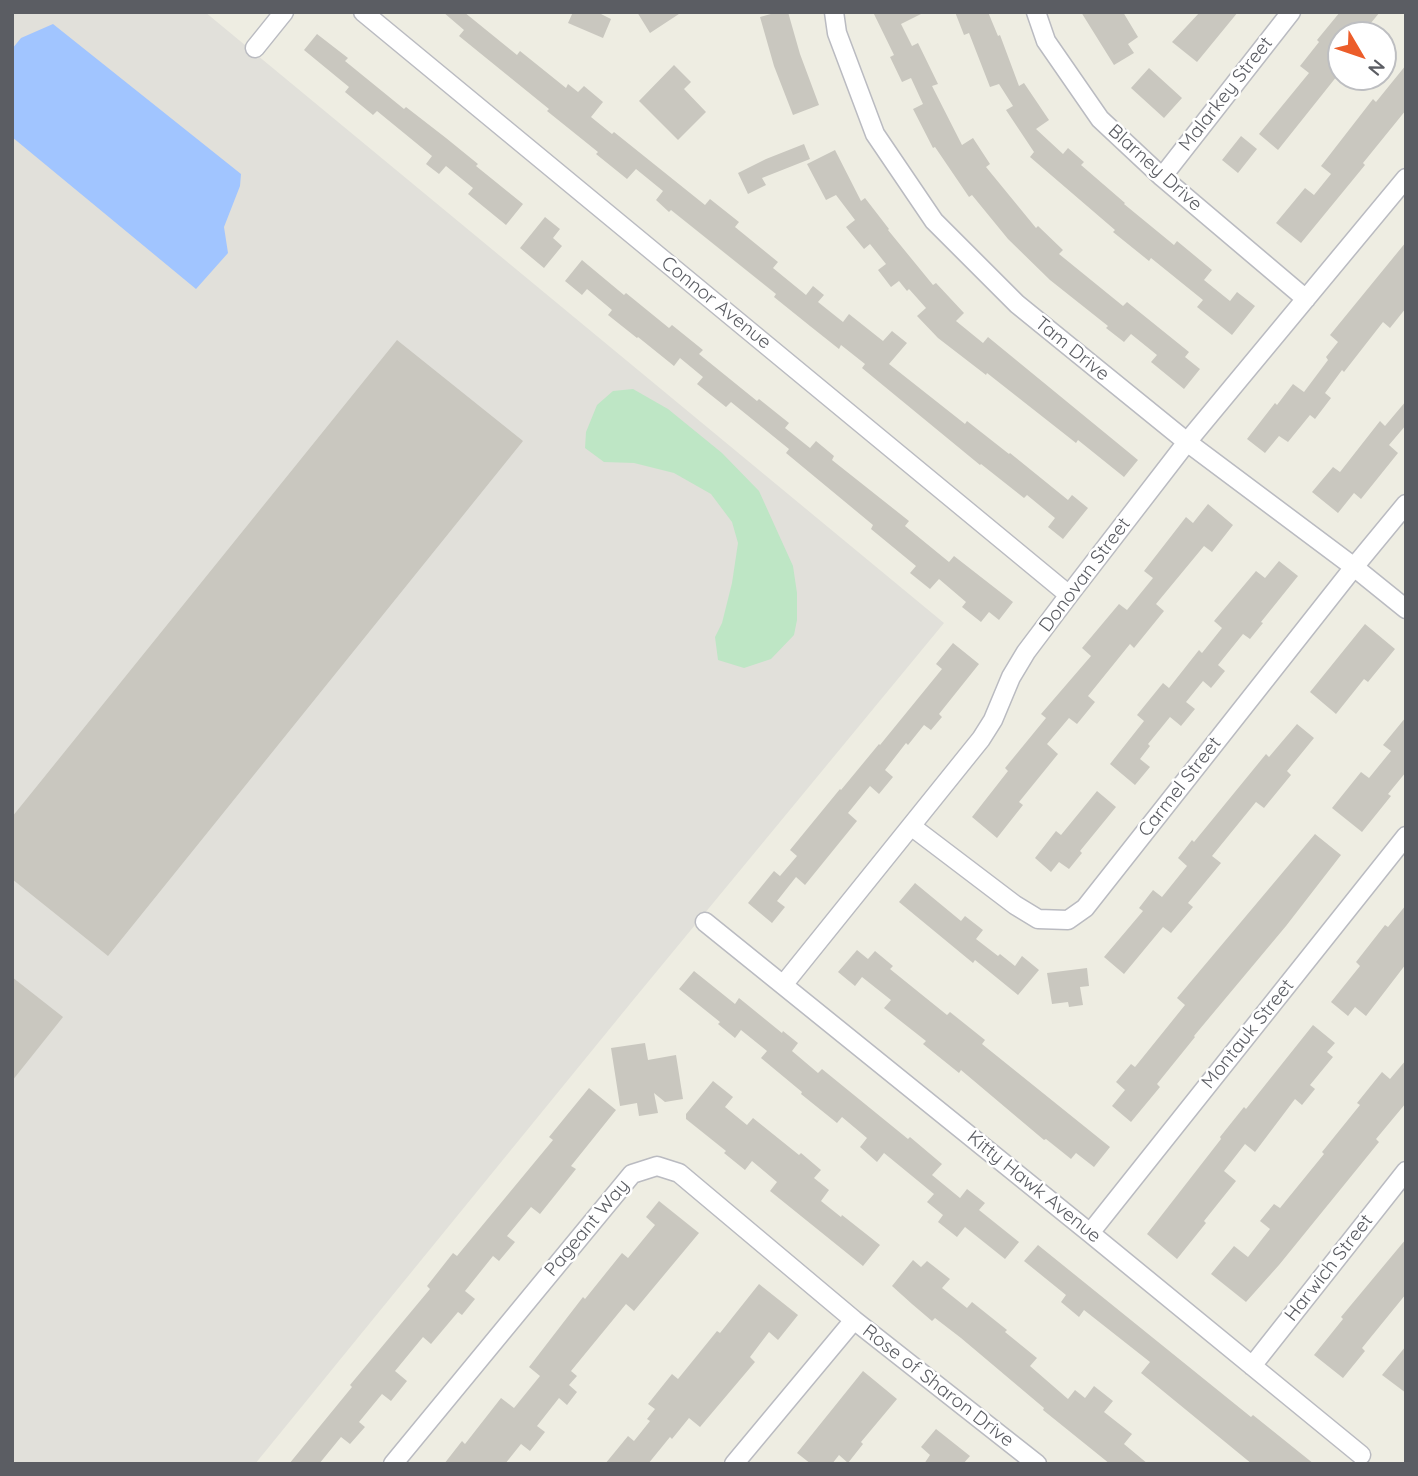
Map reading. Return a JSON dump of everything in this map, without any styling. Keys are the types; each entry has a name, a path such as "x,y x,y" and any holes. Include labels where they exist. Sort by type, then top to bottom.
{"street":[{"path":"255,48 284,12"},
{"name":"Connor Avenue","path":"363,12 1069,594"},
{"name":"Tam Drive","path":"834,12 837,33 875,134 934,221 1017,304 1187,442 1406,609"},
{"name":"Blarney Drive","path":"1036,12 1046,41 1100,118 1162,177 1306,299"},
{"name":"Malarkey Street","path":"1162,177 1291,12"},
{"name":"Donovan Street","path":"783,985 981,739 993,720 1016,668 1069,594 1187,442 1406,178"},
{"name":"Carmel Street","path":"911,826 1015,905 1038,919 1068,920 1085,908 1406,504"},
{"name":"Montauk Street","path":"1090,1233 1406,836"},
{"name":"Kitty Hawk Avenue","path":"705,922 1361,1454"},
{"name":"Pageant Way","path":"393,1464 632,1174 657,1166 679,1173 854,1320"},
{"name":"Harwich Street","path":"1252,1366 1406,1171"},
{"name":"Rose of Sharon Drive","path":"734,1464 854,1320 1025,1460"}],"shaded area":[{"path":"12,12 205,12 944,623 255,1464 12,1464"}],"green space":[{"path":"633,389 668,409 722,453 759,491 793,566 797,593 794,635 771,659 744,668 718,660 715,637 722,623 732,583 738,543 732,522 711,494 674,473 634,463 604,462 585,448 586,432 597,405 613,391"}],"water":[{"path":"53,24 241,174 240,186 224,227 228,253 196,289 12,137 12,49 21,38"}],"building":[{"path":"443,12 464,12 517,55 520,51 566,88 568,84 578,92 584,86 603,102 591,117 612,134 614,132 705,205 710,199 739,222 735,227 778,262 773,268 806,295 813,286 824,295 818,302 843,322 849,314 883,341 892,331 907,343 889,364 965,424 967,421 1010,453 1068,500 1072,495 1088,508 1063,539 1048,527 1055,518 1027,495 1024,498 980,465 862,368 865,364 841,345 839,349 774,297 776,294 671,210 669,212 656,200 663,191 636,169 627,179 596,154 598,152 547,111 549,109 459,36 464,30"},
{"path":"573,12 597,12 611,19 603,38 568,23"},
{"path":"637,12 682,12 650,33"},
{"path":"788,12 819,105 793,115 774,66 760,17"},
{"path":"873,12 925,12 901,24 912,46 918,43 938,84 932,86 962,145 973,138 990,164 986,167 1036,228 1038,226 1063,250 1059,254 1123,306 1127,302 1189,352 1185,357 1200,369 1184,389 1151,362 1157,355 1131,334 1124,342 1050,280 1008,239 972,195 969,197 935,147 933,148 913,109 923,104 911,78 902,82 890,57 894,55"},
{"path":"955,12 988,12 998,36 1000,35 1019,86 1024,83 1049,120 1036,129 1063,154 1068,148 1084,162 1081,165 1124,204 1174,245 1177,241 1212,270 1204,280 1230,301 1237,292 1255,306 1232,335 1197,307 1203,300 1151,258 1149,261 1113,232 1115,230 1030,157 1034,152 1006,110 1013,106 999,84 990,87 969,33 964,35"},
{"path":"1081,12 1123,12 1138,37 1128,44 1134,53 1114,65"},
{"path":"1200,12 1238,12 1197,62 1172,42"},
{"path":"1340,12 1380,12 1373,21 1333,21"},
{"path":"1327,28 1327,89 1278,150 1259,134 1309,73 1300,66 1319,42 1317,40"},
{"path":"317,34 348,58 345,61 404,109 406,107 446,138 523,204 506,225 468,194 473,188 446,166 439,174 426,164 432,156 377,111 373,115 345,92 349,87 304,50"},
{"path":"674,65 691,82 684,89 706,112 678,140 639,101"},
{"path":"1406,65 1406,110 1301,243 1276,223 1305,188 1314,195 1331,174 1321,166 1373,99 1376,102 1385,91 1397,91 1397,76"},
{"path":"1149,68 1182,98 1164,118 1131,88"},
{"path":"1241,136 1257,149 1238,173 1222,160"},
{"path":"804,144 810,159 762,178 766,185 748,194 738,173"},
{"path":"835,150 861,201 865,198 933,285 936,283 964,313 956,321 983,343 988,337 1138,460 1124,477 1078,440 1076,443 938,338 917,316 926,308 909,289 907,291 899,281 891,287 878,270 886,264 870,244 864,249 846,227 855,220 836,195 826,200 807,164"},
{"path":"545,217 560,229 553,238 562,246 544,268 520,248"},
{"path":"1406,242 1406,308 1390,328 1383,322 1344,372 1342,370 1325,393 1331,398 1315,419 1310,415 1288,442 1279,436 1265,453 1247,439 1293,384 1304,392 1338,342 1330,335"},
{"path":"582,260 624,295 626,293 669,328 672,325 703,350 699,354 789,423 785,428 810,448 816,441 834,456 832,460 909,521 905,526 949,562 954,556 1013,602 999,620 989,612 981,622 962,607 966,602 939,579 930,589 910,573 916,566 871,529 873,525 786,453 789,449 731,402 726,407 697,384 703,377 680,358 674,366 608,315 612,310 587,289 582,295 565,281"},
{"path":"397,340 523,441 108,956 12,879 12,817"},
{"path":"1406,401 1406,425 1389,445 1398,453 1361,499 1354,493 1338,513 1312,492 1333,467 1340,472 1380,421 1385,426"},
{"path":"1208,504 1233,525 1212,552 1204,546 1156,604 1164,611 1134,648 1130,644 1088,696 1095,702 1077,724 1069,718 1047,744 1058,754 1019,802 1023,805 997,838 972,817 1008,771 1005,768 1046,718 1041,714 1091,656 1082,648 1119,604 1127,610 1153,578 1144,571 1186,517 1193,523"},
{"path":"1279,561 1298,576 1250,639 1243,634 1218,665 1225,671 1211,688 1203,681 1186,702 1195,709 1181,726 1170,717 1148,744 1150,746 1140,759 1150,767 1135,785 1110,764 1144,721 1137,715 1163,683 1169,688 1199,650 1202,653 1222,628 1214,621 1256,571 1265,578"},
{"path":"1365,624 1395,649 1368,682 1364,679 1336,714 1310,692"},
{"path":"953,643 979,664 939,714 942,717 931,730 924,725 885,770 893,777 879,794 870,786 848,813 857,821 805,885 796,877 777,901 785,907 772,923 748,903 774,871 780,876 797,856 790,850 942,669 936,664"},
{"path":"1406,717 1406,772 1362,832 1332,808 1361,772 1369,778 1391,751 1383,745"},
{"path":"1297,724 1314,738 1287,771 1291,775 1264,808 1256,802 1212,856 1221,863 1188,903 1193,907 1171,933 1163,927 1124,974 1104,957 1143,911 1139,908 1153,890 1162,897 1187,866 1178,858 1192,840 1194,842 1266,754 1269,757"},
{"path":"1097,791 1116,807 1080,851 1082,853 1069,869 1059,862 1051,872 1035,858 1056,831 1061,835"},
{"path":"1315,834 1341,855 1194,1036 1157,1084 1160,1087 1131,1122 1112,1106 1125,1090 1116,1082 1131,1064 1135,1067 1185,1005 1177,998"},
{"path":"915,883 961,921 965,916 983,930 976,939 998,956 1000,954 1015,966 1022,956 1039,970 1018,995 975,960 973,963 899,902"},
{"path":"1406,905 1406,964 1366,1016 1355,1007 1348,1016 1331,1002 1360,966 1356,962 1385,925 1388,927"},
{"path":"857,950 868,959 875,951 893,966 890,969 947,1015 950,1012 985,1040 982,1044 1110,1147 1094,1167 1076,1153 1071,1159 1044,1140 961,1070 959,1073 923,1044 926,1041 884,1008 891,1000 862,977 855,986 838,972"},
{"path":"1087,968 1089,986 1080,987 1083,1005 1069,1007 1068,1002 1052,1004 1047,973"},
{"path":"694,971 735,1004 739,998 782,1033 783,1031 798,1043 792,1051 818,1073 822,1069 942,1164 932,1175 960,1198 967,1189 985,1203 979,1210 1019,1242 1005,1259 965,1227 957,1237 938,1222 943,1215 927,1202 934,1194 884,1153 877,1162 860,1147 867,1138 842,1117 837,1123 761,1058 767,1051 741,1030 735,1038 718,1024 720,1022 679,989"},
{"path":"12,977 63,1017 12,1081"},
{"path":"1313,1025 1335,1043 1327,1052 1333,1057 1310,1085 1315,1089 1302,1105 1295,1099 1255,1152 1245,1144 1224,1171 1236,1181 1177,1259 1147,1234 1220,1137 1244,1107 1246,1109"},
{"path":"645,1043 648,1060 676,1055 683,1099 665,1102 654,1093 658,1113 639,1116 637,1103 620,1106 611,1048"},
{"path":"1406,1060 1406,1103 1376,1139 1379,1142 1246,1302 1211,1274 1234,1246 1248,1257 1270,1229 1260,1221 1274,1204 1280,1208 1324,1154 1322,1152 1360,1105 1357,1103 1382,1072 1390,1079"},
{"path":"713,1081 733,1097 725,1107 747,1125 753,1118 821,1170 814,1178 829,1190 821,1201 880,1245 863,1266 770,1191 777,1182 752,1161 745,1170 686,1119 686,1114"},
{"path":"589,1088 616,1110 571,1166 576,1169 540,1214 531,1207 507,1236 515,1242 499,1261 493,1256 465,1291 475,1299 462,1315 458,1312 431,1344 423,1337 395,1371 407,1381 391,1401 382,1394 359,1422 365,1427 350,1444 341,1437 319,1464 289,1464 430,1289 427,1286 453,1253 457,1256 553,1140 549,1137"},
{"path":"659,1201 699,1233 634,1311 626,1304 571,1371 577,1376 569,1385 577,1392 567,1405 559,1398 537,1426 545,1432 530,1451 521,1444 505,1464 444,1464 462,1441 465,1444 501,1398 514,1408 540,1376 529,1367 583,1297 585,1299 622,1253 628,1258 655,1225 646,1217"},
{"path":"1406,1239 1406,1294 1362,1348 1365,1351 1343,1378 1314,1355 1343,1319 1341,1317"},
{"path":"1038,1245 1251,1417 1253,1415 1314,1464 1252,1464 1141,1373 1150,1362 1084,1310 1079,1317 1061,1302 1066,1295 1024,1261"},
{"path":"913,1260 921,1267 927,1261 950,1279 942,1288 967,1308 972,1302 1007,1330 1005,1332 1037,1358 1030,1366 1068,1399 1075,1390 1085,1398 1094,1386 1113,1401 1104,1412 1132,1434 1124,1444 1148,1464 1110,1464 961,1338 935,1318 932,1321 912,1304 892,1286"},
{"path":"759,1284 798,1315 778,1340 769,1332 750,1357 755,1362 700,1427 689,1418 648,1464 605,1464 628,1436 634,1441 650,1421 647,1419 655,1409 648,1404 672,1374 678,1379 717,1331 720,1333"},
{"path":"1406,1346 1406,1393 1382,1375"},
{"path":"863,1371 897,1399 861,1442 863,1444 848,1463 839,1455 832,1464 811,1464 797,1453"},
{"path":"936,1429 970,1456 963,1464 924,1464 930,1455 921,1447"}]}
